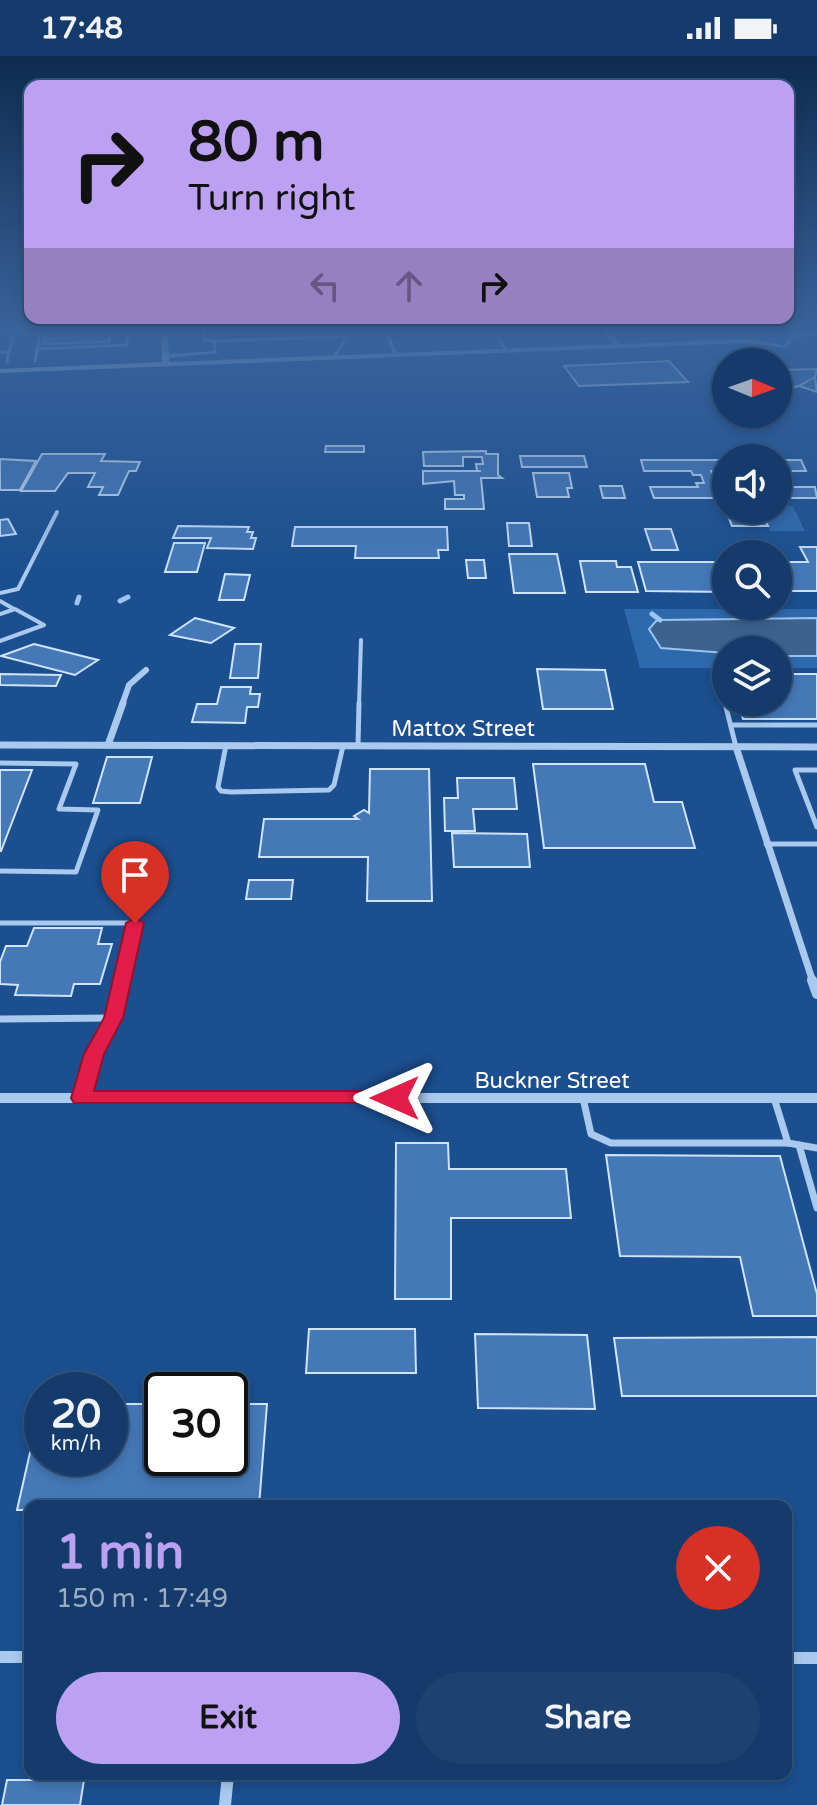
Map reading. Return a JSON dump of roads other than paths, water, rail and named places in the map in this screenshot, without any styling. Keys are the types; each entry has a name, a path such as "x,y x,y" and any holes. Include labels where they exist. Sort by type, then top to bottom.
{"street":[{"path":"108,745 129,685 146,670"},
{"name":"Mattox Street","path":"0,745 817,747"},
{"path":"736,747 817,994"},
{"name":"Buckner Street","path":"0,1098 817,1098"},
{"path":"0,1657 24,1657"},
{"path":"792,1658 817,1658"},
{"path":"225,1805 227,1780"}],"lane":[{"path":"0,593 18,589 57,512"},
{"path":"0,601 44,625 0,641"},
{"path":"0,614 15,609"},
{"path":"358,746 361,640"},
{"path":"729,716 736,747"},
{"path":"731,725 817,725"},
{"path":"226,745 218,787 221,791 231,792 329,790 334,785 343,746"},
{"path":"0,763 76,764 59,809 98,810 76,872 0,871"},
{"path":"817,770 795,770 817,827"},
{"path":"766,844 817,844"},
{"path":"0,923 135,923 114,1018 94,1054 81,1098"},
{"path":"0,1019 114,1018"},
{"path":"583,1098 591,1134 611,1143 788,1143 817,1148"},
{"path":"774,1098 788,1143"},
{"path":"799,1145 817,1208"}],"waterway":[{"path":"77,603 79,597"},
{"path":"120,601 128,597"},
{"path":"652,614 660,620"}]}
